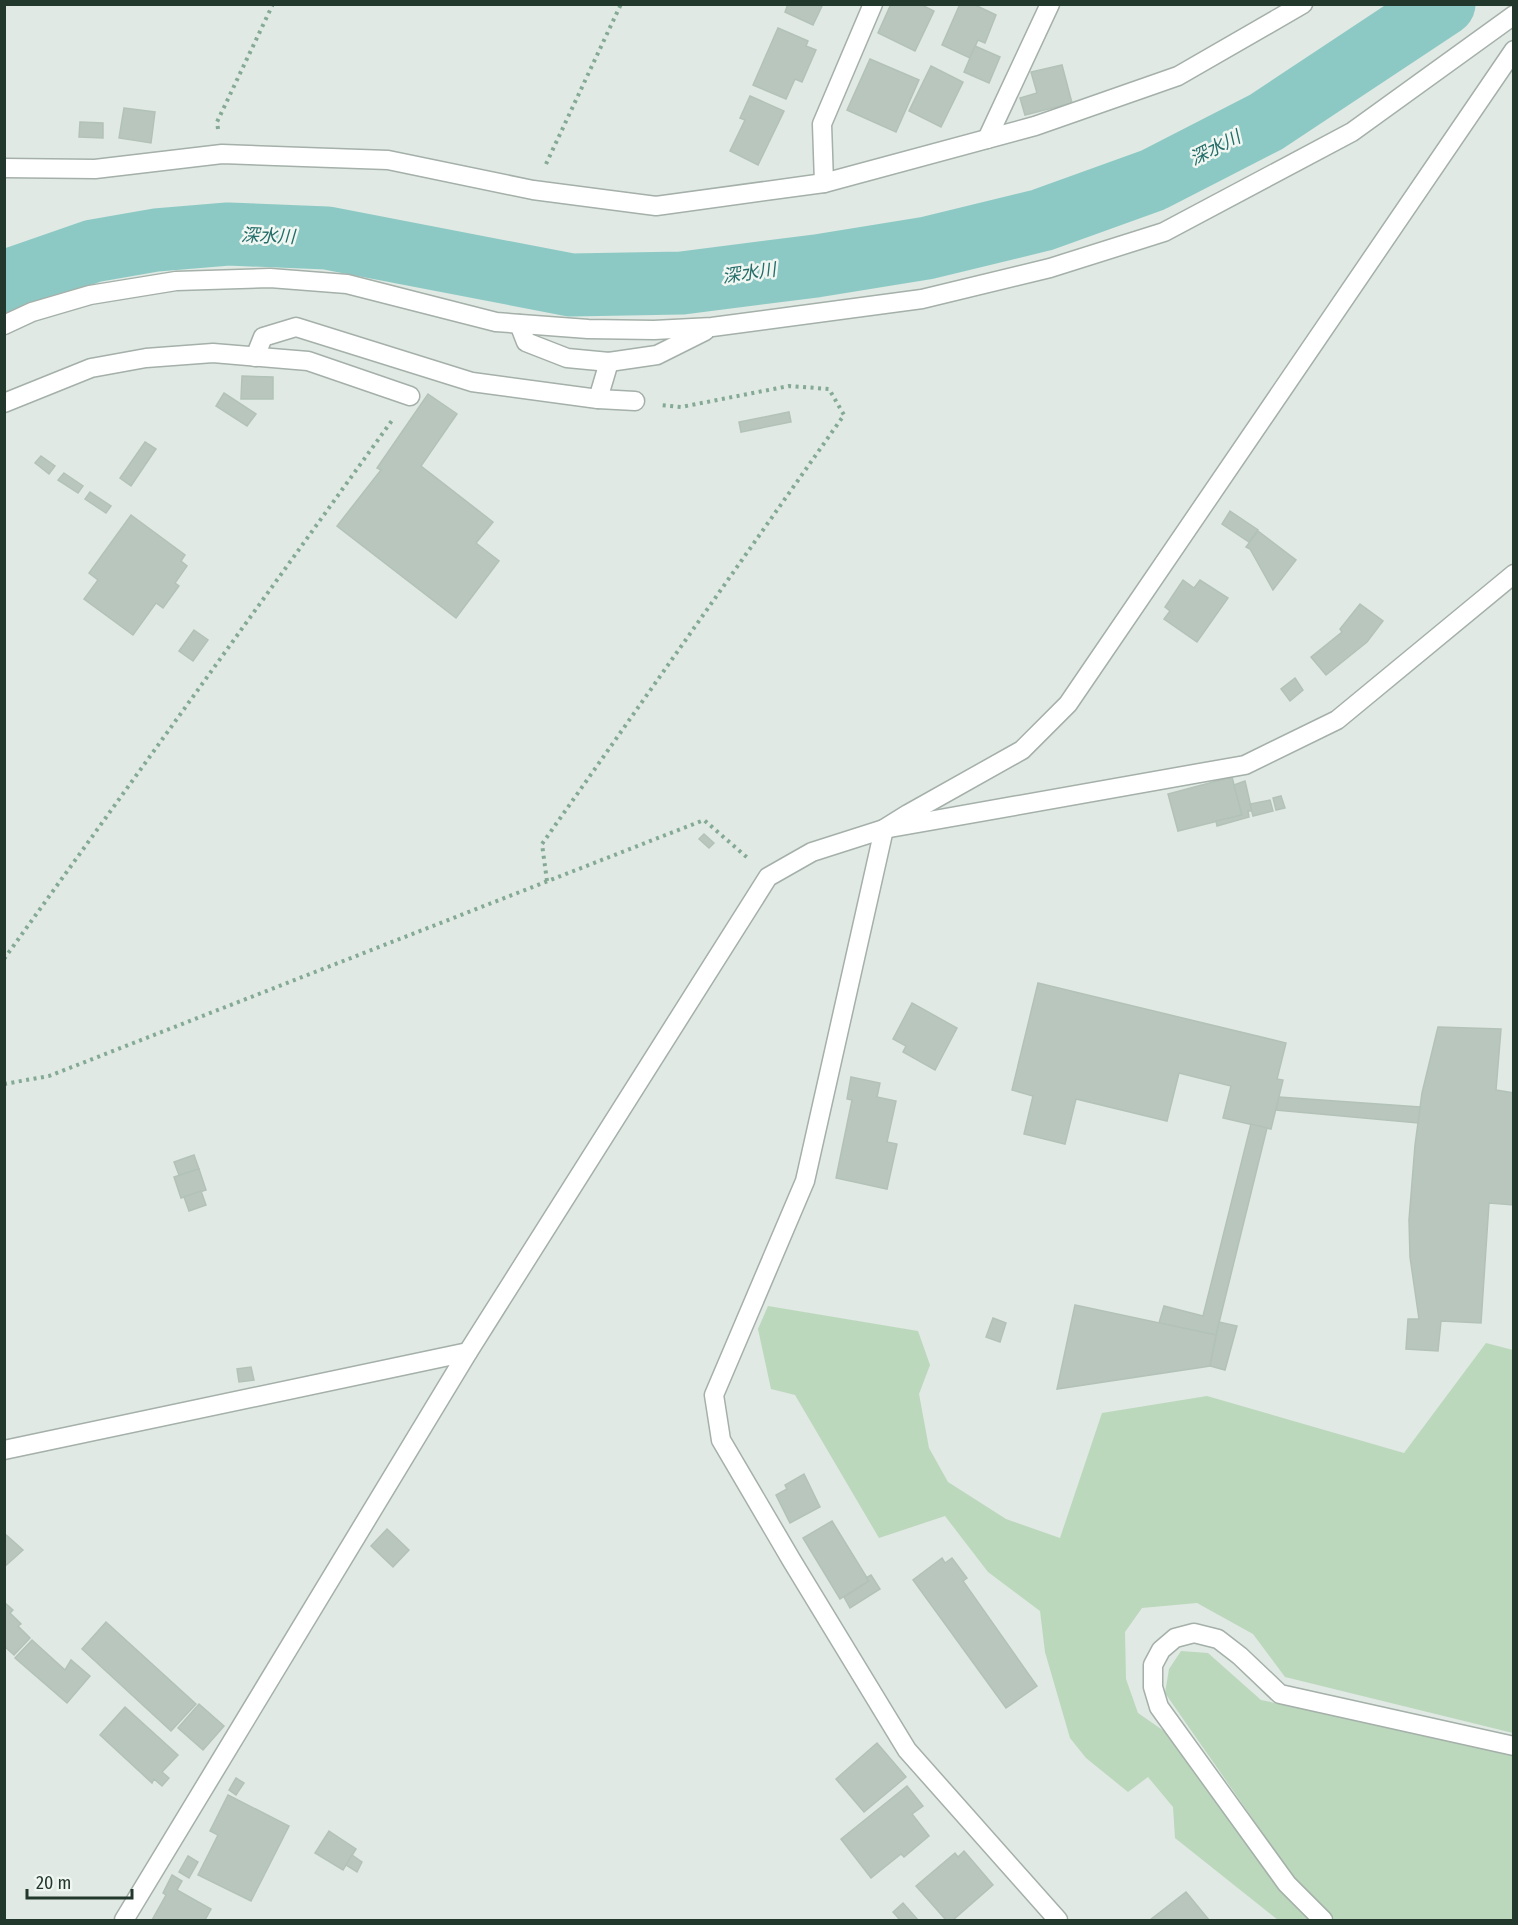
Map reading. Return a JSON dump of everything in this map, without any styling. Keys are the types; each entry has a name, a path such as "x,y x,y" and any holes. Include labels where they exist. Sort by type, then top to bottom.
{"street":[{"path":"824,183 822,124 873,4"},
{"path":"987,139 1050,4"},
{"path":"4,168 95,169 222,154 388,160 533,190 656,206 824,183 1035,126 1178,76 1303,4"},
{"path":"4,326 32,312 90,295 177,281 270,278 347,284 496,322 588,329 654,330 712,327 922,299 1050,268 1164,232 1352,132 1514,15"},
{"path":"1058,1920 907,1750 792,1562 721,1440 714,1395 805,1181 884,829 1022,750 1068,704 1514,50"},
{"path":"519,324 526,342 567,358 609,362 657,355 712,327"},
{"path":"255,357 263,338 296,327 472,382 598,399 635,401"},
{"path":"4,404 91,368 146,358 213,353 308,361 410,396"},
{"path":"598,399 609,362"},
{"path":"124,1920 468,1352 768,877 812,852 884,829 1245,765 1337,720 1514,574"},
{"path":"4,1450 468,1352"},
{"path":"1323,1920 1287,1884 1159,1707 1153,1687 1153,1665 1161,1650 1175,1638 1194,1633 1218,1639 1240,1656 1280,1694 1514,1746"}],"path":[{"path":"222,154 217,122 273,4"},
{"path":"533,190 621,4"},
{"path":"547,881 542,844 844,415 829,389 789,386 681,407 635,401"},
{"path":"5,958 410,396"},
{"path":"4,1084 49,1076 704,820 768,877"}],"green space":[{"path":"768,1306 918,1331 930,1365 919,1394 929,1448 948,1482 1006,1519 1060,1538 1102,1413 1207,1396 1404,1453 1486,1343 1513,1350 1513,1733 1285,1677 1253,1634 1197,1603 1142,1608 1125,1632 1126,1679 1138,1713 1164,1731 1284,1892 1309,1920 1278,1920 1175,1838 1173,1807 1148,1777 1128,1792 1086,1758 1070,1738 1045,1652 1040,1611 988,1572 945,1516 879,1538 795,1395 771,1389 758,1329"},
{"path":"1181,1651 1208,1653 1261,1700 1513,1754 1513,1920 1334,1920 1294,1878 1165,1693 1169,1669"}],"building":[{"path":"788,4 823,4 813,25 785,12"},
{"path":"891,4 920,4 934,11 915,51 878,33"},
{"path":"960,4 973,4 996,15 985,43 978,40 970,58 942,45"},
{"path":"778,28 808,41 806,46 816,50 802,82 795,79 786,99 753,85"},
{"path":"975,46 1000,57 989,83 964,72"},
{"path":"870,59 919,80 896,132 847,110"},
{"path":"1062,65 1072,103 1025,115 1020,98 1037,93 1031,72"},
{"path":"931,66 963,82 941,127 909,111"},
{"path":"750,96 784,111 758,165 730,151 745,120 740,118"},
{"path":"124,108 155,112 151,143 119,138"},
{"path":"80,122 103,123 103,138 79,137"},
{"path":"242,376 273,377 273,399 241,399"},
{"path":"224,393 256,414 247,426 216,406"},
{"path":"428,394 457,414 421,466 493,522 476,543 499,561 456,618 337,526 381,470 377,468"},
{"path":"789,412 791,422 741,432 739,422"},
{"path":"145,442 156,449 131,486 120,478"},
{"path":"41,456 55,466 49,474 35,463"},
{"path":"64,473 83,486 78,493 58,480"},
{"path":"90,492 111,506 106,513 85,499"},
{"path":"1230,511 1258,530 1249,542 1222,524"},
{"path":"131,515 185,555 181,561 187,566 175,583 179,586 163,608 156,603 133,635 84,599 98,580 89,573"},
{"path":"1258,531 1296,560 1273,590 1250,549 1246,547"},
{"path":"1183,580 1194,588 1200,580 1228,598 1197,642 1164,619 1170,611 1165,607"},
{"path":"1360,604 1383,621 1367,642 1326,675 1311,657 1342,632 1340,629"},
{"path":"194,630 208,640 193,661 179,651"},
{"path":"1295,678 1303,690 1290,701 1281,689"},
{"path":"1232,777 1242,815 1178,831 1168,794"},
{"path":"1245,781 1252,811 1248,811 1249,817 1217,826 1216,821 1242,815 1234,785"},
{"path":"1281,796 1285,808 1276,810 1273,798"},
{"path":"1270,800 1273,811 1253,816 1250,804"},
{"path":"704,834 714,843 709,848 699,839"},
{"path":"1038,983 1286,1043 1277,1079 1283,1080 1271,1129 1223,1118 1231,1086 1179,1073 1167,1121 1076,1099 1065,1144 1024,1134 1033,1096 1012,1090"},
{"path":"912,1003 957,1028 935,1070 903,1052 906,1046 893,1039"},
{"path":"1438,1027 1501,1029 1496,1090 1514,1093 1514,1205 1489,1203 1481,1323 1441,1321 1438,1351 1406,1349 1408,1319 1419,1319 1410,1257 1409,1220 1415,1145 1422,1093"},
{"path":"851,1077 880,1083 877,1097 896,1101 887,1142 897,1144 887,1189 836,1178 852,1100 847,1099"},
{"path":"1279,1097 1420,1107 1418,1123 1276,1110"},
{"path":"1251,1124 1267,1128 1216,1335 1159,1323 1164,1306 1203,1316"},
{"path":"194,1155 199,1169 179,1175 174,1162"},
{"path":"199,1169 206,1190 181,1198 174,1177"},
{"path":"201,1191 206,1205 189,1211 184,1197"},
{"path":"1075,1305 1216,1335 1210,1366 1057,1389"},
{"path":"993,1318 1006,1323 1000,1342 986,1337"},
{"path":"1219,1322 1237,1326 1225,1370 1210,1366"},
{"path":"251,1367 254,1380 239,1382 237,1369"},
{"path":"804,1474 820,1507 790,1523 776,1495 787,1489 785,1485"},
{"path":"832,1521 869,1581 840,1599 803,1538"},
{"path":"387,1529 409,1550 393,1567 371,1546"},
{"path":"4,1533 23,1550 4,1567"},
{"path":"942,1558 945,1563 952,1558 967,1578 963,1581 1037,1686 1006,1708 913,1580"},
{"path":"871,1575 880,1589 850,1608 844,1597 869,1581 866,1578"},
{"path":"4,1602 13,1610 10,1613 21,1624 18,1626 30,1638 14,1655 4,1646"},
{"path":"106,1622 196,1704 171,1731 82,1649"},
{"path":"32,1640 65,1670 71,1660 90,1676 67,1703 15,1658"},
{"path":"199,1704 224,1726 203,1750 178,1728"},
{"path":"125,1707 178,1755 162,1772 169,1778 162,1786 154,1779 152,1783 100,1735"},
{"path":"877,1743 906,1777 864,1812 836,1779"},
{"path":"236,1778 244,1783 236,1795 229,1790"},
{"path":"907,1786 923,1806 912,1814 929,1836 904,1857 901,1854 871,1878 841,1839"},
{"path":"228,1795 289,1826 251,1901 198,1875 218,1835 210,1831"},
{"path":"329,1831 356,1849 343,1870 315,1853"},
{"path":"964,1851 993,1885 953,1920 946,1920 916,1886 955,1853 958,1857"},
{"path":"352,1855 362,1862 357,1872 346,1865"},
{"path":"188,1856 198,1862 189,1878 179,1872"},
{"path":"172,1875 182,1881 177,1890 211,1909 205,1920 152,1920 166,1895 163,1893"},
{"path":"1186,1892 1209,1920 1150,1920"},
{"path":"903,1903 918,1920 900,1920 893,1912"}],"waterway":[{"name":"深水川","path":"4,282 93,251 156,240 228,234 327,238 571,285 682,283 816,266 927,248 1042,220 1153,180 1266,122 1444,4"}]}
